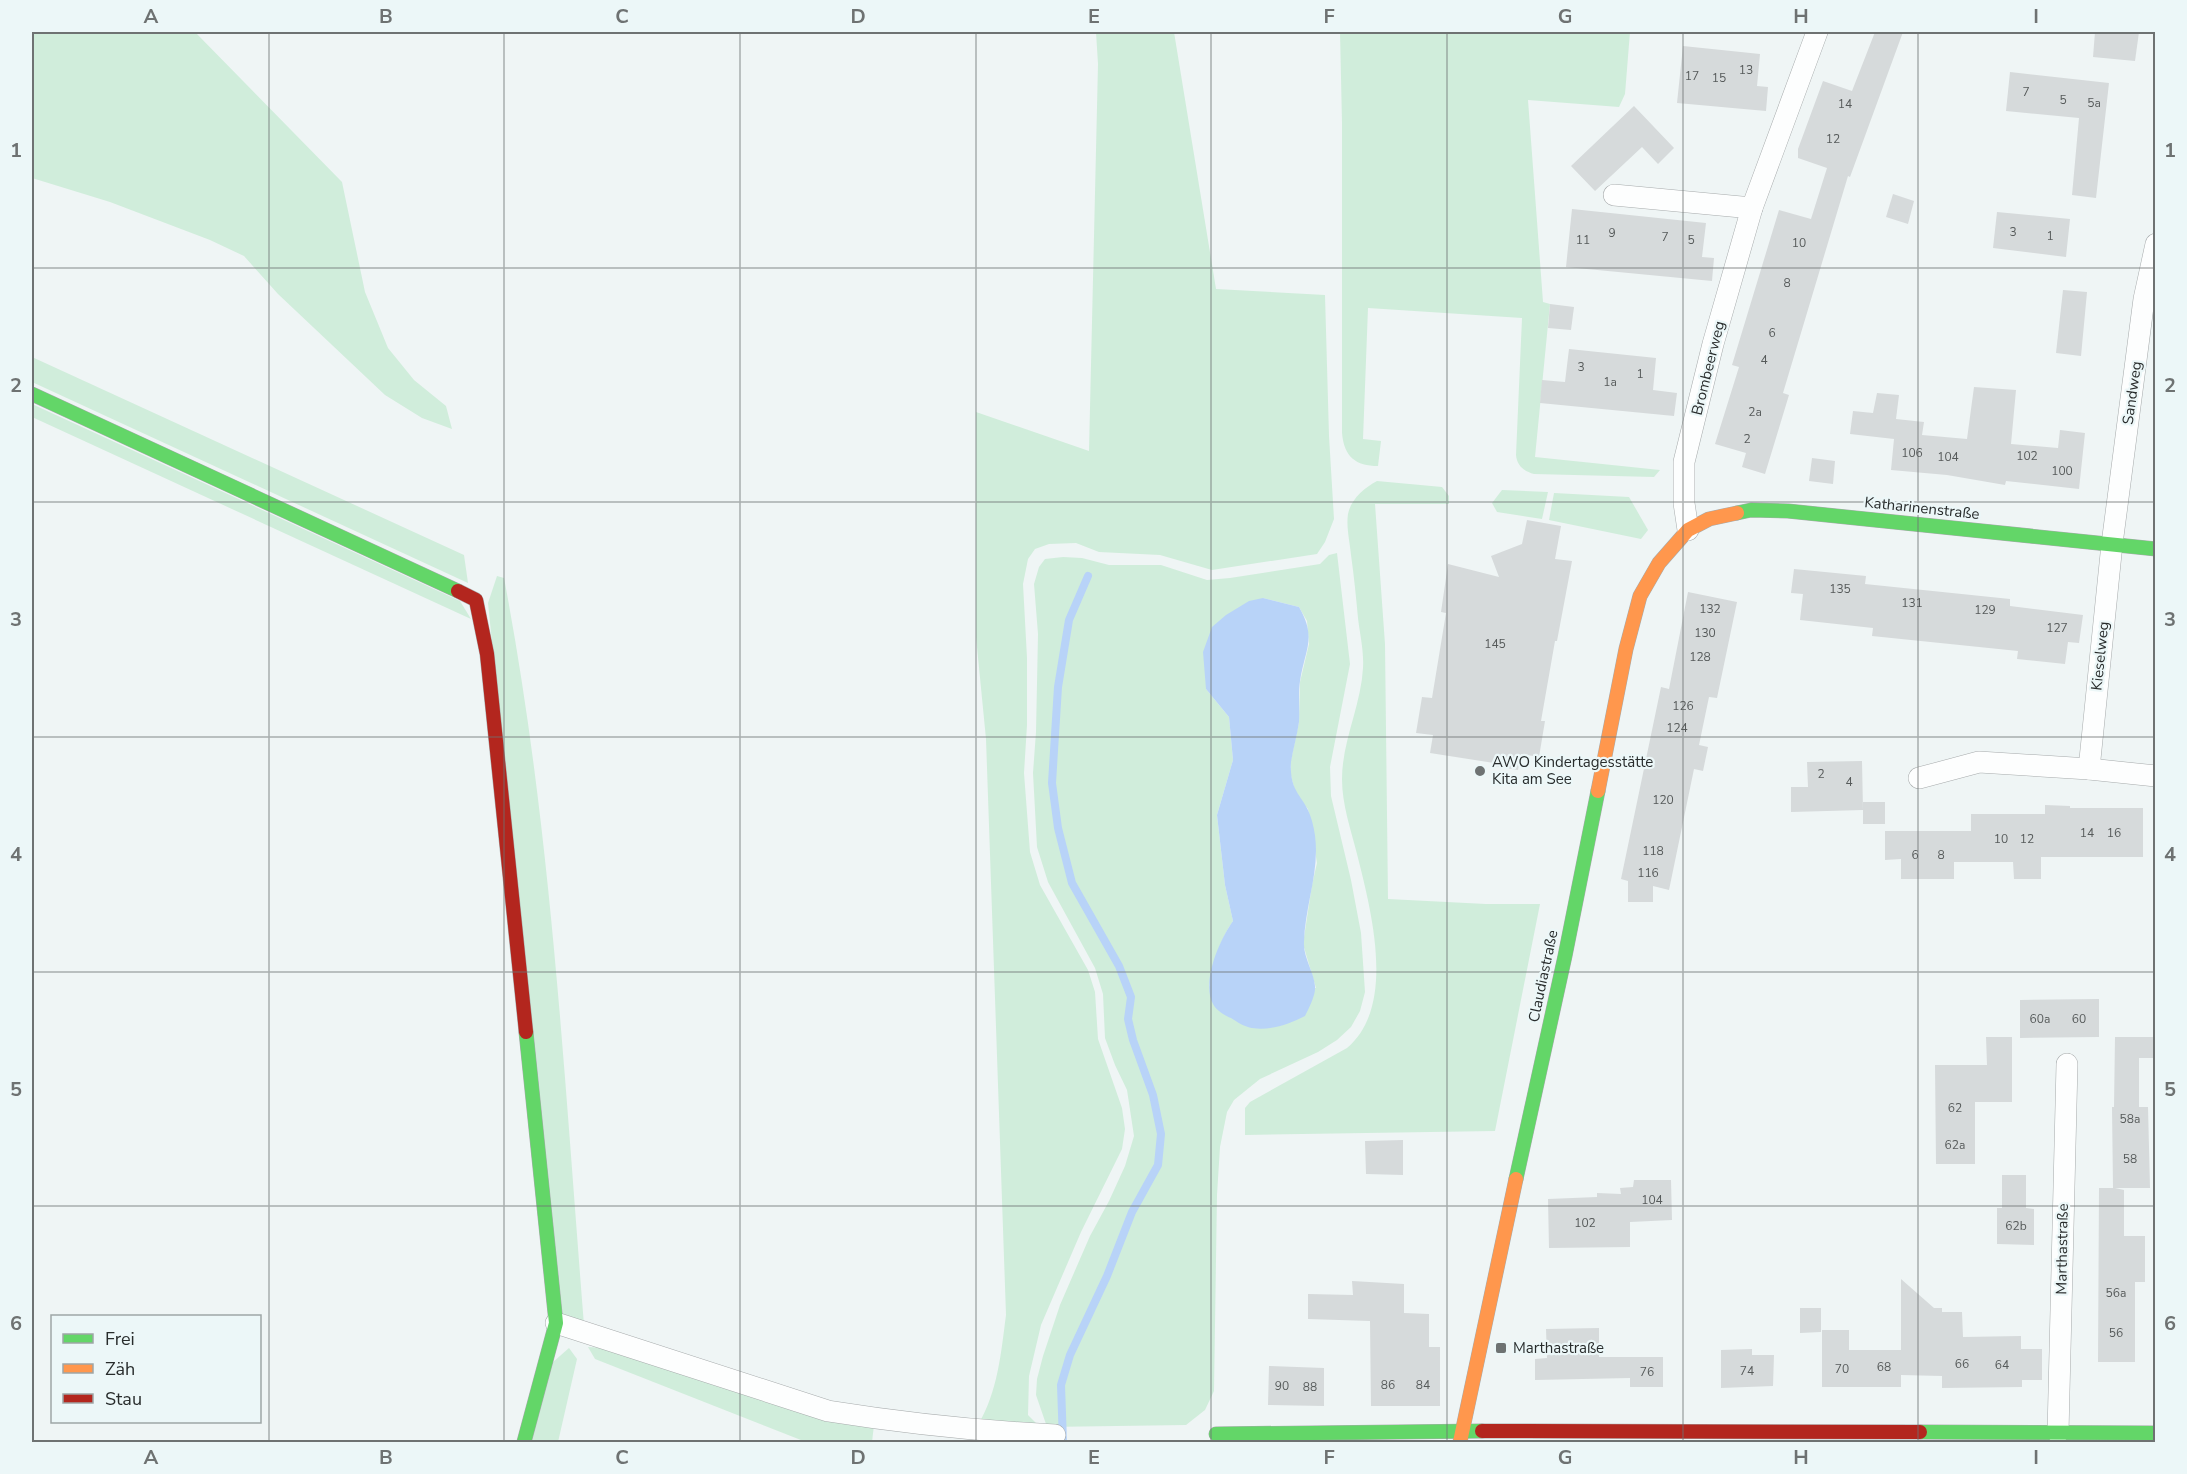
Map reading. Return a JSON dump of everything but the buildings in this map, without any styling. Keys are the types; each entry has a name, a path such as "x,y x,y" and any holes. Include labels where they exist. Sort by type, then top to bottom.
{"street":[{"name":"Brombeerweg","path":"1688,530 1684,503 1684,462 1713,344 1752,208 1817,32"},
{"path":"1614,195 1752,208"},
{"name":"Sandweg","path":"2112,544 2144,299 2156,244"},
{"path":"32,394 476,600 487,654 556,1323 524,1443"},
{"name":"Katharinenstraße","path":"1688,530 1709,519 1751,510 1788,511 2156,549"},
{"name":"Claudiastraße","path":"1461,1437 1565,956 1626,649 1640,596 1659,563 1688,530"},
{"name":"Kieselweg","path":"2089,769 2112,544"},
{"path":"1919,778 1979,762 2156,776"},
{"name":"Marthastraße","path":"2058,1433 2067,1064"},
{"path":"556,1323 828,1411 986,1431 1055,1435"},
{"path":"1216,1434 1461,1437 2156,1433"}],"green space":[{"path":"32,32 195,32 342,182 365,292 388,348 414,380 446,406 452,429 422,418 385,395 278,294 244,256 210,240 110,202 32,178"},
{"path":"1096,32 1174,32 1216,289 1325,295 1334,519 1325,542 1317,554 1212,570 1160,555 1099,552 1076,543 1049,544 1035,549 1028,559 1023,584 1027,658 1024,773 1030,852 1040,885 1088,970 1095,992 1098,1039 1122,1108 1125,1129 1122,1149 1081,1232 1041,1325 1029,1376 1028,1415 1039,1426 978,1425 994,1385 1006,1315 986,739 976,637 976,412 1089,451 1098,64"},
{"path":"1340,32 1630,32 1625,94 1619,107 1528,100 1543,302 1550,304 1535,457 1660,470 1654,477 1534,474 1519,465 1516,455 1522,318 1368,308 1363,439 1381,441 1378,466 1357,462 1348,454 1342,433"},
{"path":"32,357 464,555 468,583 32,382"},
{"path":"32,404 460,601 471,619 32,417"},
{"path":"1377,481 1442,487 1449,496 1449,504 1375,504 1385,644 1388,899 1540,904 1495,1131 1245,1135 1245,1108 1250,1102 1347,1048 1362,1030 1372,1008 1376,983 1373,929 1363,877 1345,808 1342,779 1345,751 1362,682 1363,662 1348,514 1359,494"},
{"path":"1502,490 1548,492 1542,519 1497,512 1492,503"},
{"path":"1554,493 1629,497 1648,530 1641,539 1549,520"},
{"path":"1337,553 1350,664 1330,767 1331,796 1361,933 1365,992 1360,1011 1351,1027 1337,1040 1318,1052 1260,1079 1234,1100 1227,1112 1220,1147 1217,1195 1214,1391 1205,1410 1186,1425 1047,1427 1036,1395 1037,1379 1043,1356 1060,1305 1090,1236 1125,1166 1134,1136 1127,1090 1105,1038 1103,994 1095,968 1048,882 1037,847 1033,773 1038,634 1034,584 1039,567 1045,559 1082,558 1109,565 1161,565 1207,580 1320,564 1329,555","holes":["1263,598 1299,607 1307,621 1309,644 1300,682 1299,722 1291,760 1291,776 1296,795 1308,809 1317,863 1303,944 1316,988 1209,986 1218,952 1233,921 1225,885 1217,815 1233,760 1229,717 1206,689"]},
{"path":"497,576 504,578 520,671 545,857 584,1325 561,1317 488,603"},
{"path":"588,1347 605,1348 874,1425 872,1442 806,1442 595,1359"},
{"path":"569,1348 577,1359 558,1442 530,1442 552,1363"}],"water":[{"path":"1263,598 1299,607 1309,636 1300,681 1299,722 1291,773 1295,789 1312,821 1315,837 1315,867 1304,942 1315,990 1305,1016 1280,1026 1259,1029 1244,1025 1221,1012 1214,1006 1210,995 1209,984 1214,961 1233,921 1225,885 1217,815 1233,760 1229,717 1206,689 1203,652 1212,627 1249,601"}],"waterway":[{"path":"1063,1442 1061,1385 1070,1355 1107,1276 1132,1212 1158,1165 1161,1134 1153,1095 1133,1040 1128,1019 1131,997 1119,966 1072,883 1058,828 1052,783 1058,687 1069,620 1088,576"}],"traffic: fast":[{"path":"32,394 458,591"},
{"path":"1737,513 1751,510 1788,511 2156,549"},
{"path":"1516,1179 1565,956 1598,791"},
{"path":"524,1442 556,1323 526,1032"},
{"path":"1216,1434 1482,1431"},
{"path":"1920,1432 2156,1433"}],"traffic: slow":[{"path":"1598,791 1626,649 1640,596 1659,563 1688,530 1709,519 1737,513"},
{"path":"1460,1442 1516,1179"}],"traffic: jam":[{"path":"458,591 476,600 487,654 526,1032"},
{"path":"1482,1431 1920,1432"}],"place":[{"name":"AWO Kindertagesstätte Kita am See","path":"1480,771"},
{"name":"Marthastraße","path":"1501,1348"}]}
